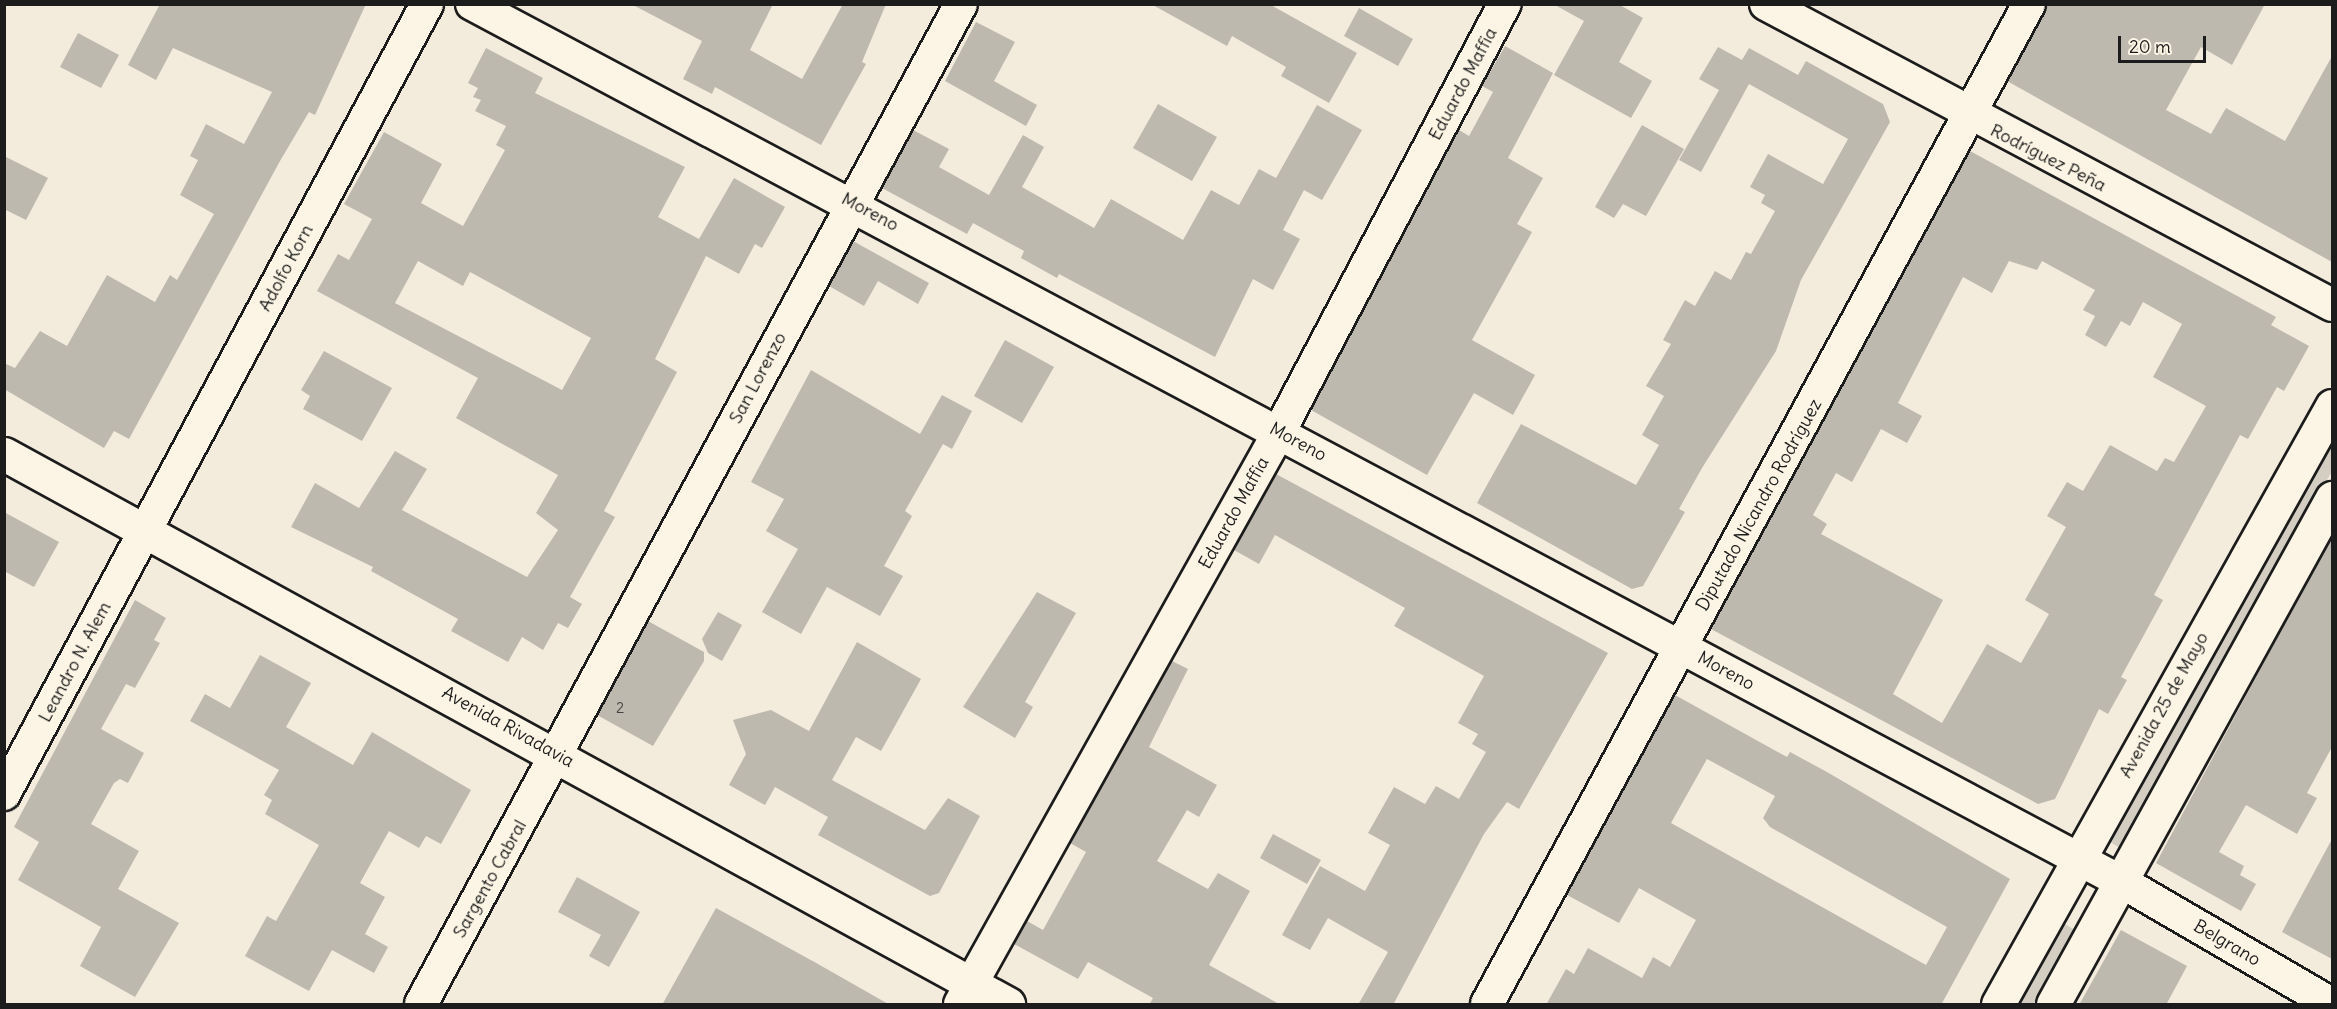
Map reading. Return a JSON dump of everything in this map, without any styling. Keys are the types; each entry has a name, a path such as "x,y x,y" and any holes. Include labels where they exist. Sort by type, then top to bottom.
{"main road":[{"name":"Avenida 25 de Mayo","path":"1998,1005 2332,406"},
{"name":"Avenida Rivadavia","path":"4,454 559,754 965,994 1008,1005"},
{"path":"2052,1005 2122,882 2332,498"}],"street":[{"name":"Adolfo Korn","path":"145,531 427,4"},
{"name":"Moreno","path":"472,4 852,202 2122,882"},
{"name":"San Lorenzo","path":"559,754 852,202 961,4"},
{"name":"Eduardo Maffia","path":"965,994 1279,432 1505,4"},
{"name":"Rodríguez Peña","path":"1766,4 1970,117 2332,305"},
{"name":"Diputado Nicandro Rodríguez","path":"1487,1005 1970,117 2029,4"},
{"name":"Leandro N. Alem","path":"4,794 145,531"},
{"name":"Sargento Cabral","path":"421,1005 559,754"},
{"name":"Belgrano","path":"2122,882 2332,1004"}],"shaded area":[{"path":"2332,443 2332,471 2122,849 2110,842"},
{"path":"2063,923 2077,931 2036,1004 2018,1004"}],"building":[{"path":"160,4 366,4 315,115 309,112 280,161 129,439 114,431 104,448 4,389 4,363 15,368 40,331 67,346 107,275 155,302 170,275 177,280 214,214 180,195 198,160 190,156 206,124 244,144 272,92 173,48 156,80 128,65"},
{"path":"631,4 773,4 750,50 802,79 843,4 886,4 862,62 866,64 821,145 715,87 712,94 683,79 702,41"},
{"path":"1151,4 1269,4 1357,53 1329,103 1281,76 1286,67 1232,36 1227,46"},
{"path":"1553,4 1618,4 1643,18 1619,62 1652,81 1631,118 1554,75 1584,21"},
{"path":"2047,4 2265,4 2232,65 2201,47 2166,110 2211,134 2226,108 2285,141 2332,56 2332,262 2007,81"},
{"path":"1359,8 1413,39 1398,66 1344,36"},
{"path":"976,22 1015,42 994,81 1037,105 1026,126 945,81"},
{"path":"78,33 119,55 101,88 60,67"},
{"path":"1505,46 1553,73 1508,158 1543,178 1517,224 1532,232 1472,340 1535,375 1513,415 1474,393 1427,475 1311,410 1459,130 1469,136 1493,92 1482,86"},
{"path":"1718,47 1742,60 1749,48 1798,75 1806,61 1883,104 1890,122 1801,280 1776,351 1702,468 1679,509 1685,512 1643,586 1632,589 1477,503 1521,424 1636,485 1659,445 1642,435 1664,396 1646,386 1671,344 1663,340 1685,300 1695,306 1715,271 1731,280 1746,252 1751,254 1775,211 1761,203 1765,195 1750,187 1768,154 1823,184 1848,139 1749,84 1701,172 1679,160 1719,90 1699,79"},
{"path":"486,48 543,78 535,93 685,167 658,217 699,239 734,178 785,207 762,248 755,244 739,274 706,256 655,359 677,372 604,511 615,517 570,597 582,604 568,628 558,623 543,650 522,637 508,662 451,631 458,619 371,571 373,567 291,527 315,483 359,508 395,451 427,469 402,510 527,577 558,530 536,513 558,475 456,418 478,378 317,291 338,254 349,260 372,219 344,204 384,132 442,164 421,203 463,226 505,150 496,145 506,126 475,111 481,100 473,97 478,88 468,83","holes":["418,261 463,286 470,272 591,338 562,390 395,303"]},
{"path":"1158,104 1217,137 1192,181 1133,148"},
{"path":"1317,105 1362,130 1322,200 1304,190 1283,230 1300,239 1273,290 1253,279 1215,357 1059,274 1057,278 1021,258 1024,251 973,223 967,234 882,188 913,130 949,149 939,167 989,195 1023,135 1044,147 1022,187 1094,228 1111,199 1183,240 1211,190 1239,205 1259,169 1276,178"},
{"path":"1642,125 1684,149 1646,216 1623,204 1614,218 1595,207"},
{"path":"1970,151 2276,317 2271,325 2309,346 2284,391 2277,387 2248,439 2240,435 2154,595 2163,600 2121,677 2127,680 2108,714 2099,709 2055,799 2038,804 1711,629","holes":["2009,261 2037,270 2042,261 2095,290 2083,310 2095,316 2085,335 2106,347 2121,321 2130,326 2143,302 2182,324 2153,377 2206,406 2174,462 2165,458 2157,471 2110,445 2083,491 2067,482 2047,516 2066,527 2025,600 2049,614 2021,663 1987,644 1942,723 1893,694 1943,600 1821,534 1827,524 1813,515 1836,473 1852,482 1881,429 1907,443 1922,416 1898,403 1963,277 1992,293"]},
{"path":"4,156 48,178 26,220 4,209"},
{"path":"853,241 929,283 918,304 878,281 864,306 829,286"},
{"path":"1005,340 1054,367 1022,423 974,396"},
{"path":"324,351 392,388 362,441 303,409 310,396 301,390"},
{"path":"811,370 920,434 942,395 972,411 952,449 943,444 905,511 912,516 884,566 903,576 880,616 827,587 801,634 762,612 798,549 766,531 784,499 751,482"},
{"path":"1276,474 1608,653 1519,809 1507,802 1484,834 1393,1005 1358,1005 1388,952 1328,918 1310,950 1282,935 1320,866 1365,891 1390,845 1368,833 1394,787 1425,804 1436,786 1459,799 1486,752 1472,744 1478,734 1458,723 1484,676 1394,626 1405,608 1275,535 1259,564 1234,550"},
{"path":"4,512 59,542 34,587 4,571"},
{"path":"2332,536 2332,747 2307,793 2317,798 2297,834 2246,805 2219,852 2244,866 2240,875 2256,884 2241,911 2156,863"},
{"path":"1037,592 1076,613 1025,702 1033,707 1015,738 963,707"},
{"path":"135,600 166,618 154,640 160,643 135,688 126,684 101,729 144,753 128,783 120,779 114,783 91,824 139,851 118,889 179,923 135,997 80,966 101,927 18,880 39,842 14,827"},
{"path":"718,612 742,625 722,661 708,653 702,639"},
{"path":"648,621 704,652 704,661 653,746 597,715"},
{"path":"857,642 921,679 881,751 856,737 832,780 925,830 948,798 980,816 939,893 930,896 818,835 828,817 775,787 765,805 729,785 746,754 733,720 771,710 809,731"},
{"path":"260,655 311,683 286,727 353,765 372,732 471,790 441,844 426,836 419,848 389,831 360,883 385,897 365,934 388,947 374,973 332,950 309,991 245,956 267,916 276,921 319,845 265,814 272,800 264,795 279,770 190,721 205,694 230,708"},
{"path":"1172,661 1188,669 1149,747 1217,785 1199,817 1187,810 1157,861 1208,889 1218,873 1250,891 1209,965 1281,1005 1149,1005 1153,998 1088,962 1078,979 1014,944 1027,921 1043,930 1086,852 1070,843"},
{"path":"1675,695 1787,757 1790,752 1827,772 2010,879 1941,1005 1546,1005 1566,969 1574,974 1588,948 1642,978 1653,957 1670,967 1696,920 1639,888 1619,923 1567,895","holes":["1707,759 1775,796 1763,818 1770,827 1947,927 1926,965 1671,823"]},
{"path":"1273,834 1321,860 1307,884 1260,858"},
{"path":"2332,839 2332,959 2282,932"},
{"path":"577,877 640,912 609,967 589,956 601,935 558,912"},
{"path":"716,908 818,964 890,1005 662,1005"},
{"path":"2121,930 2187,966 2166,1005 2079,1005"}]}
